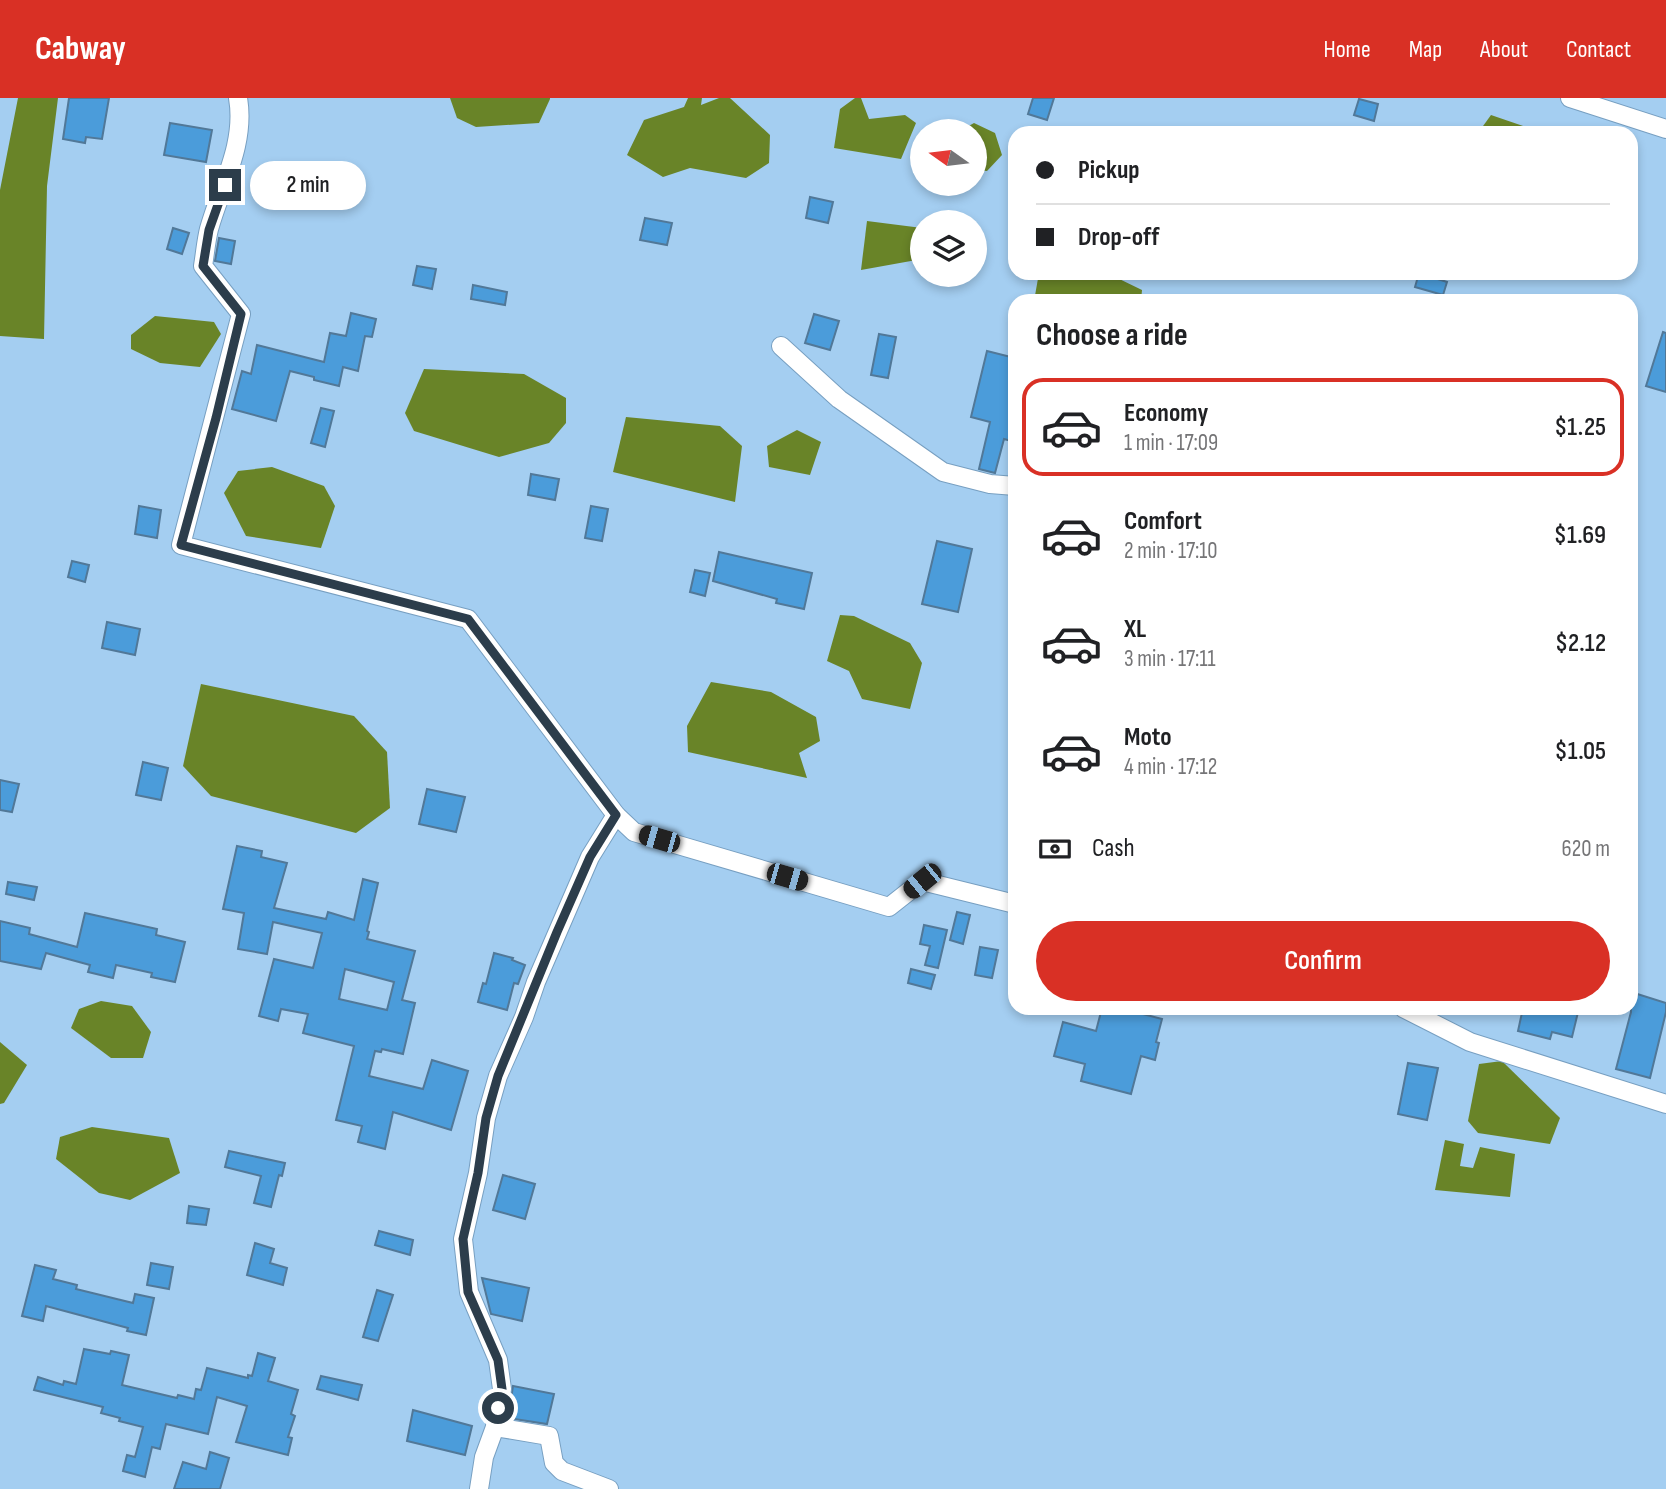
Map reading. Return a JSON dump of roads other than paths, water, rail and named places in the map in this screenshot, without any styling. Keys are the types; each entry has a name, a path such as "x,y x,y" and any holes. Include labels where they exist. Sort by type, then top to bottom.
{"street":[{"path":"237,98 240,111 233,162 209,230 203,266 241,314 181,545 468,619 616,815 634,832 889,907 922,881 1008,902"},
{"path":"1570,98 1666,129"},
{"path":"781,346 839,399 943,472 990,484 1008,485"},
{"path":"479,1489 484,1457 495,1427 502,1389 498,1360 468,1292 463,1239 478,1173 486,1118 498,1076 524,1017 541,969 590,857 616,815"},
{"path":"1417,1015 1470,1042 1666,1104"},
{"path":"495,1427 549,1436 554,1463 562,1471 609,1489"}]}
